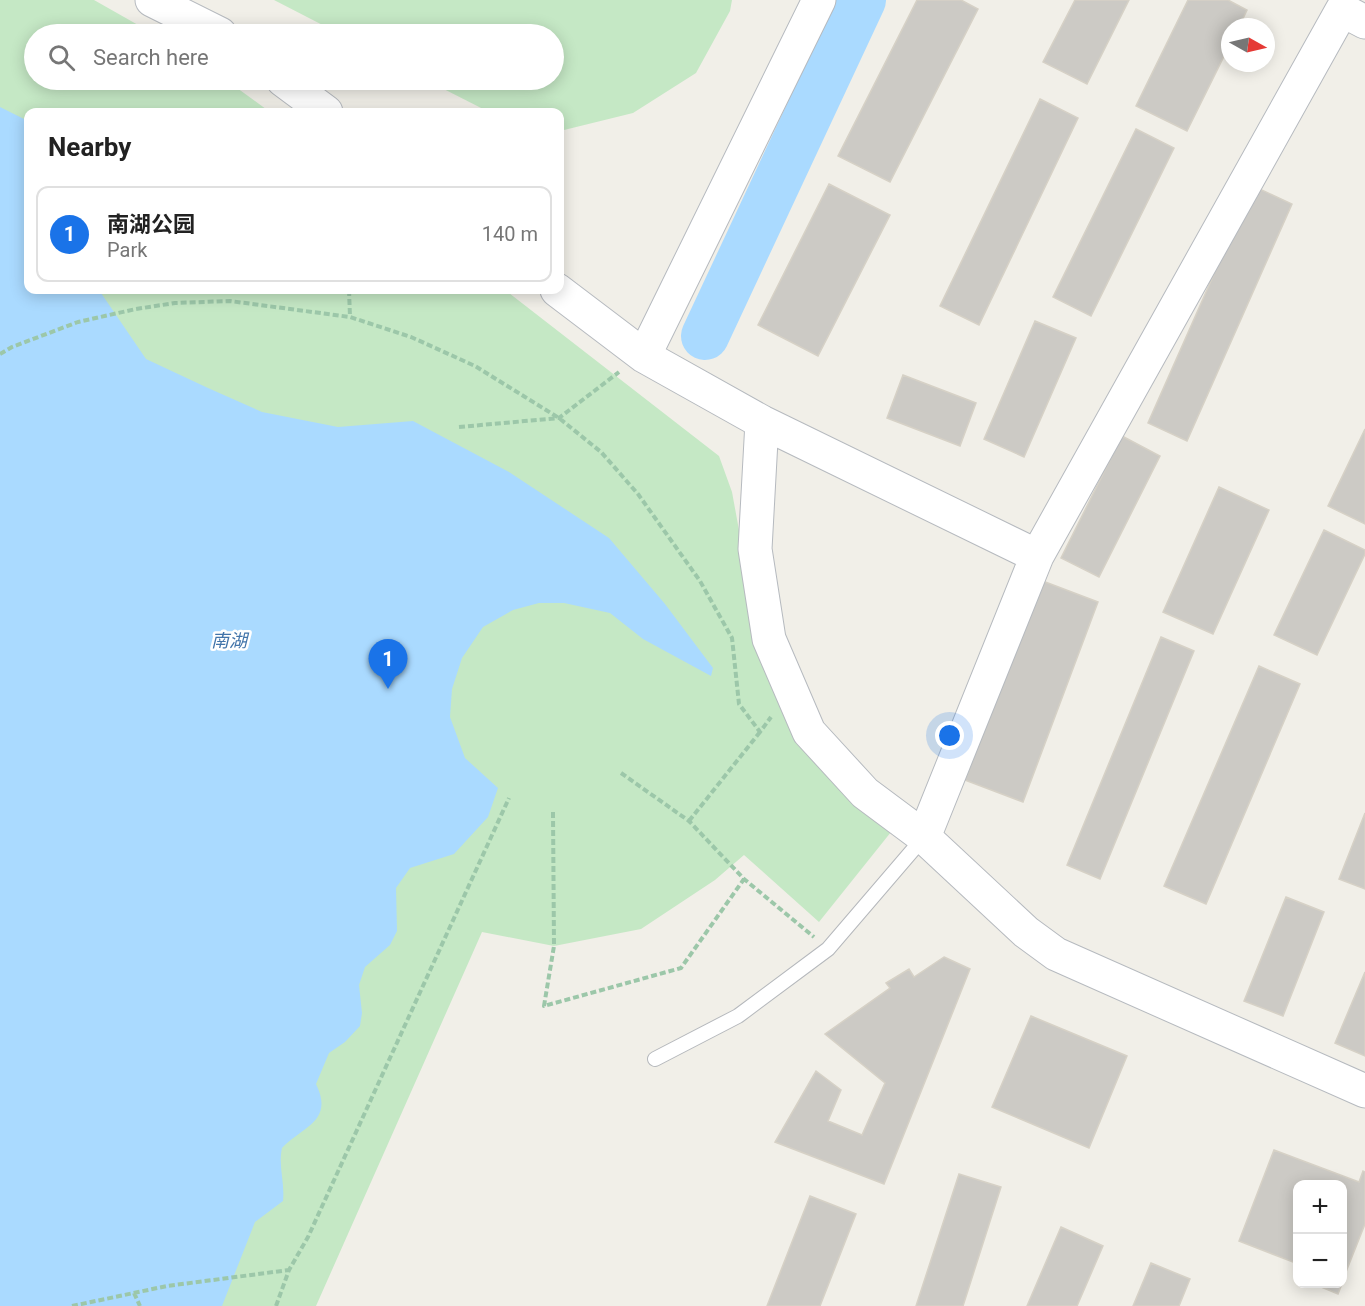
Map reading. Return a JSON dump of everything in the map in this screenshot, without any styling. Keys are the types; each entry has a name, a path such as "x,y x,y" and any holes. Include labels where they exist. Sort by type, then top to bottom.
{"street":[{"path":"152,0 200,24"},
{"path":"643,356 819,0"},
{"path":"924,837 1037,556 1346,11"},
{"path":"296,90 321,108"},
{"path":"562,294 643,356 762,422 1037,556"},
{"path":"762,422 755,549 769,639 809,732 865,793 924,837 1026,932 1056,954 1365,1091"}],"lane":[{"path":"655,1059 738,1016 828,949 924,837"}],"path":[{"path":"349,294 350,317"},
{"path":"0,354 78,322 175,303 230,301 350,317 411,337 475,366 559,418 601,452 638,494 700,581 732,638 739,704 760,732"},
{"path":"459,427 559,418 643,356"},
{"path":"689,821 792,691"},
{"path":"621,773 689,821 744,879 828,949"},
{"path":"276,1306 289,1270 308,1237 509,798"},
{"path":"553,812 554,946 544,1006 681,968 744,879"},
{"path":"72,1306 134,1293 289,1270"},
{"path":"134,1293 140,1306"}],"green space":[{"name":"南湖","path":"0,0 94,0 136,24 24,24 24,90 240,90 264,108 24,108 24,294 510,294 719,456 732,492 761,650 891,832 819,922 744,855 715,880 641,929 554,946 482,932 316,1306 0,1306"},
{"path":"274,0 732,0 730,11 696,73 633,113 564,130 564,108 481,108 446,90 564,90 564,24 321,24"}],"water":[{"name":"南湖","path":"0,107 24,119 24,294 102,294 146,359 262,412 338,427 413,421 509,472 609,538 665,604 713,668 711,676 643,639 610,613 564,603 539,603 513,610 483,627 462,658 452,689 450,717 465,758 498,788 488,817 454,854 410,868 396,888 397,931 390,945 365,967 359,985 362,1013 360,1026 345,1042 329,1053 316,1084 321,1096 319,1115 314,1122 282,1148 283,1201 255,1222 222,1306 0,1306"}],"building":[{"path":"917,0 961,0 978,9 890,182 838,156"},
{"path":"1075,0 1129,0 1087,84 1043,62"},
{"path":"1188,0 1228,0 1247,10 1243,18 1221,18 1221,62 1187,131 1136,106"},
{"path":"1040,99 1078,118 979,325 940,306"},
{"path":"1136,129 1174,148 1091,316 1053,297"},
{"path":"829,184 890,215 818,356 758,325"},
{"path":"1253,186 1292,204 1187,441 1148,423"},
{"path":"1035,321 1076,338 1024,457 984,439"},
{"path":"903,375 976,403 960,446 887,418"},
{"path":"1365,429 1365,524 1328,506"},
{"path":"1122,436 1160,456 1099,577 1061,558"},
{"path":"1219,487 1269,510 1213,634 1163,612"},
{"path":"1324,530 1365,550 1365,554 1317,655 1274,635"},
{"path":"1040,580 1098,602 1023,802 965,780"},
{"path":"1161,637 1194,651 1100,879 1067,865"},
{"path":"1259,666 1300,684 1206,904 1164,886"},
{"path":"1365,813 1365,889 1339,879"},
{"path":"1286,897 1324,912 1283,1016 1244,1001"},
{"path":"944,957 970,969 884,1184 775,1142 816,1071 841,1090 828,1121 862,1135 885,1083 825,1034 890,988 886,983 909,969 914,977"},
{"path":"1365,972 1365,1056 1335,1043"},
{"path":"1031,1016 1127,1056 1089,1148 992,1107"},
{"path":"1274,1150 1359,1182 1363,1171 1365,1172 1365,1224 1347,1269 1347,1180 1293,1180 1293,1262 1239,1241"},
{"path":"959,1174 1001,1187 963,1306 916,1306"},
{"path":"810,1196 856,1214 820,1306 767,1306"},
{"path":"1061,1227 1103,1246 1077,1306 1027,1306"},
{"path":"1151,1263 1190,1279 1179,1306 1133,1306"},
{"path":"1324,1288 1340,1288 1338,1294"}],"waterway":[{"path":"705,336 862,0"}],"place":[{"name":"南湖公园","path":"388,689"}]}
